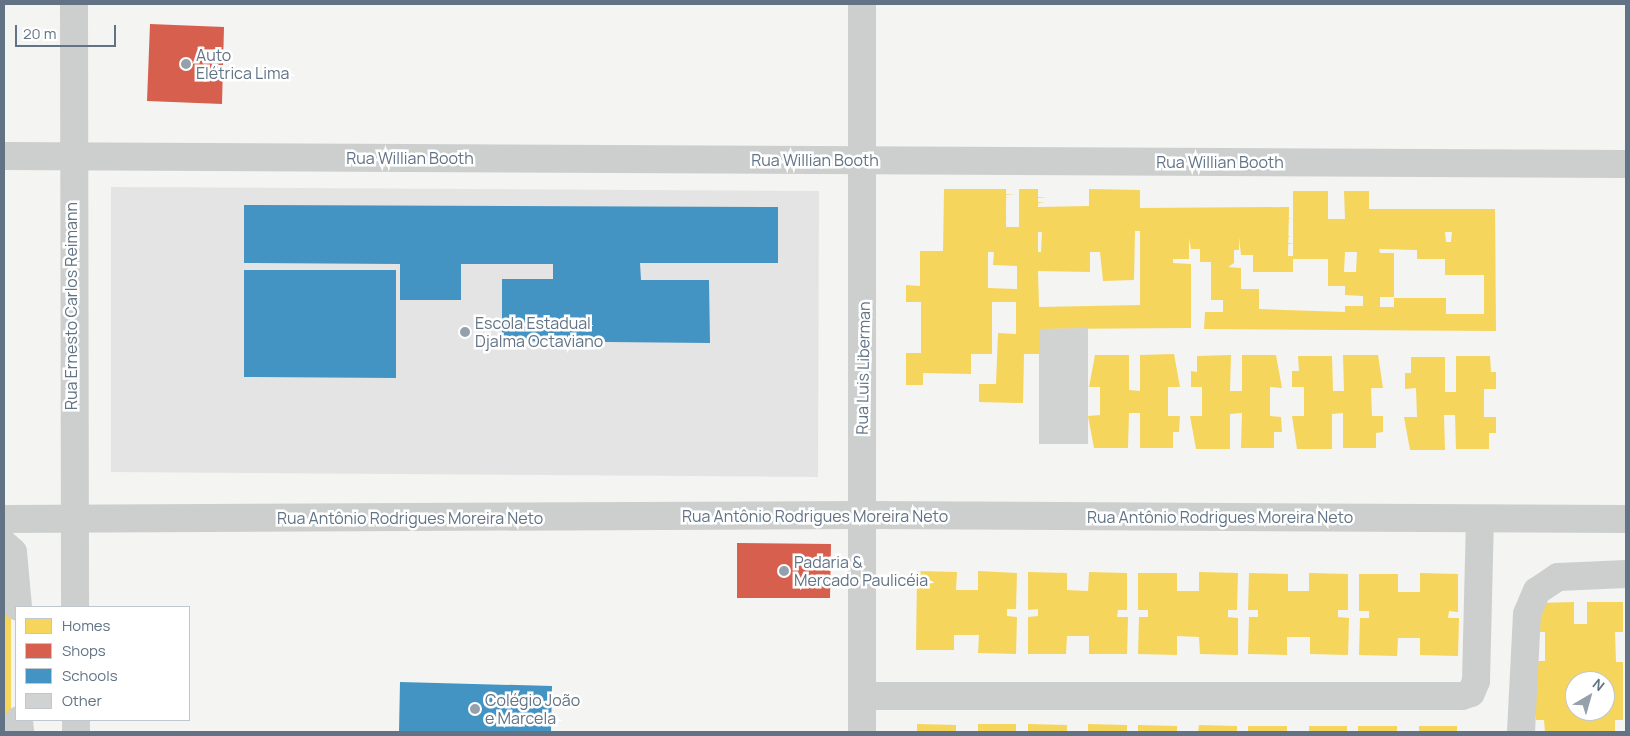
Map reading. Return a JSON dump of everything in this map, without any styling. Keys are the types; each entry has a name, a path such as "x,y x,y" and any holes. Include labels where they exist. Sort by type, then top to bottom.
{"street":[{"name":"Rua Ernesto Carlos Reimann","path":"74,4 71,156 72,520 75,606"},
{"name":"Rua Luis Liberman","path":"862,4 866,160 862,515 862,732"},
{"name":"Rua Willian Booth","path":"4,156 1626,164"},
{"name":"Rua Antônio Rodrigues Moreira Neto","path":"4,519 862,515 1626,520"},
{"path":"863,696 1462,696 1471,693 1476,682 1480,518"},
{"path":"4,544 13,552 18,606"},
{"path":"1521,732 1527,614 1537,591 1558,577 1626,574"}],"shaded area":[{"name":"Escola Estadual Djalma Octaviano","path":"111,187 819,191 818,477 111,472"}],"building: Homes":[{"path":"944,189 1006,189 1006,227 1019,227 1019,189 1038,189 1038,207 1089,206 1089,189 1140,190 1140,208 1289,207 1288,256 1293,256 1293,191 1328,191 1328,219 1345,219 1344,191 1369,191 1369,209 1495,209 1496,331 1204,329 1205,312 1223,312 1223,300 1211,300 1211,262 1200,262 1200,249 1191,249 1189,238 1189,259 1173,259 1173,263 1191,264 1191,328 1039,329 1039,354 1024,354 1023,403 979,402 979,384 996,384 998,333 1016,334 1016,302 992,302 992,354 971,354 971,374 923,373 923,385 906,385 906,353 921,353 921,302 906,302 906,285 920,286 920,251 943,251","holes":["1135,231 1140,231 1140,305 1039,307 1038,271 1090,272 1090,252 1100,252 1103,281 1134,280","1038,232 1042,232 1041,252 1038,252","1445,232 1452,232 1451,242 1446,242","1239,237 1241,255 1253,255 1253,272 1293,272 1293,259 1328,259 1328,286 1345,286 1345,295 1363,296 1363,306 1345,306 1345,312 1259,309 1259,289 1241,289 1241,268 1228,267 1234,263 1234,250 1239,250","1379,249 1417,250 1417,259 1445,259 1445,275 1484,275 1484,314 1446,314 1446,298 1394,298 1394,307 1380,307 1380,297 1394,297 1394,253 1380,253","988,252 994,252 993,265 1017,266 1017,289 988,288","1345,252 1357,252 1356,272 1344,272"]},
{"path":"1174,354 1180,387 1168,387 1168,416 1180,416 1179,432 1173,432 1173,448 1140,448 1140,413 1129,413 1128,448 1094,448 1088,416 1100,415 1100,387 1089,387 1095,355 1129,355 1129,390 1140,391 1140,355"},
{"path":"1231,355 1230,391 1242,391 1242,355 1276,355 1282,388 1270,387 1270,416 1281,417 1282,432 1274,432 1274,448 1241,448 1242,413 1230,414 1230,449 1196,449 1190,416 1202,416 1202,387 1191,387 1191,371 1197,372 1197,356"},
{"path":"1343,355 1378,355 1383,388 1371,388 1372,416 1383,416 1383,432 1376,433 1376,448 1343,448 1343,413 1332,414 1332,449 1297,449 1292,416 1304,416 1304,387 1292,387 1292,371 1299,371 1298,356 1332,356 1333,391 1344,391"},
{"path":"1456,356 1490,356 1491,372 1496,372 1496,389 1484,389 1484,417 1496,417 1496,433 1489,433 1489,449 1456,449 1455,415 1444,415 1445,450 1410,450 1404,417 1417,417 1416,388 1405,389 1405,373 1411,373 1411,357 1445,357 1445,392 1456,392"},
{"path":"4,570 11,570 11,732 4,732"},
{"path":"917,571 957,572 956,590 978,590 978,571 1017,573 1016,609 1007,609 1007,616 1017,617 1016,654 978,653 979,635 954,635 954,650 916,650"},
{"path":"1028,572 1067,573 1067,590 1088,591 1089,572 1127,573 1127,610 1118,610 1117,617 1128,617 1127,654 1089,654 1089,636 1067,636 1066,654 1028,654 1028,617 1038,616 1038,609 1028,610"},
{"path":"1199,572 1238,573 1237,610 1228,610 1228,617 1238,618 1238,655 1200,654 1199,637 1177,636 1177,655 1138,654 1139,617 1148,617 1148,610 1138,610 1138,573 1177,573 1177,591 1199,591"},
{"path":"1249,573 1288,574 1288,591 1309,591 1309,573 1348,574 1348,610 1338,610 1338,617 1349,618 1348,655 1310,654 1310,637 1287,637 1287,655 1248,654 1249,617 1258,617 1258,610 1248,610"},
{"path":"1420,573 1458,574 1458,612 1449,611 1448,618 1459,618 1458,656 1420,655 1420,638 1398,638 1397,656 1359,655 1360,618 1369,618 1369,611 1359,611 1359,574 1398,574 1398,592 1420,592"},
{"path":"1574,602 1574,624 1587,624 1587,602 1623,602 1623,632 1615,632 1616,662 1623,662 1623,720 1615,720 1615,671 1565,671 1565,721 1615,721 1615,732 1545,732 1544,720 1536,720 1536,661 1545,661 1545,632 1537,632 1537,603"},
{"path":"917,724 956,725 956,732 917,732"},
{"path":"978,724 1016,724 1016,732 978,732"},
{"path":"1028,724 1067,725 1067,732 1028,732"},
{"path":"1088,724 1127,725 1127,732 1088,732"},
{"path":"1138,725 1177,726 1177,732 1138,732"},
{"path":"1199,725 1237,726 1237,732 1198,732"},
{"path":"1248,726 1287,726 1287,732 1248,732"},
{"path":"1309,726 1347,726 1347,732 1309,732"},
{"path":"1358,726 1397,726 1397,732 1358,732"},
{"path":"1419,726 1457,726 1457,732 1419,732"}],"building: Shops":[{"name":"Auto Elétrica Lima","path":"150,24 224,27 222,104 147,101"},
{"name":"Padaria & Mercado Paulicéia","path":"737,543 831,544 830,598 737,598"}],"building: Schools":[{"path":"244,205 778,207 778,263 640,263 641,280 709,280 710,343 502,341 502,279 553,279 553,264 461,264 461,300 400,300 400,264 244,263"},
{"path":"244,270 396,270 396,378 244,377"},
{"name":"Colégio João e Marcela","path":"400,682 552,686 551,732 399,732"}],"building: Other":[{"path":"1088,328 1088,444 1039,444 1039,329"}],"place":[{"name":"Auto Elétrica Lima","path":"186,64"},
{"name":"Escola Estadual Djalma Octaviano","path":"465,332"},
{"name":"Padaria & Mercado Paulicéia","path":"784,571"},
{"name":"Colégio João e Marcela","path":"475,709"}]}
